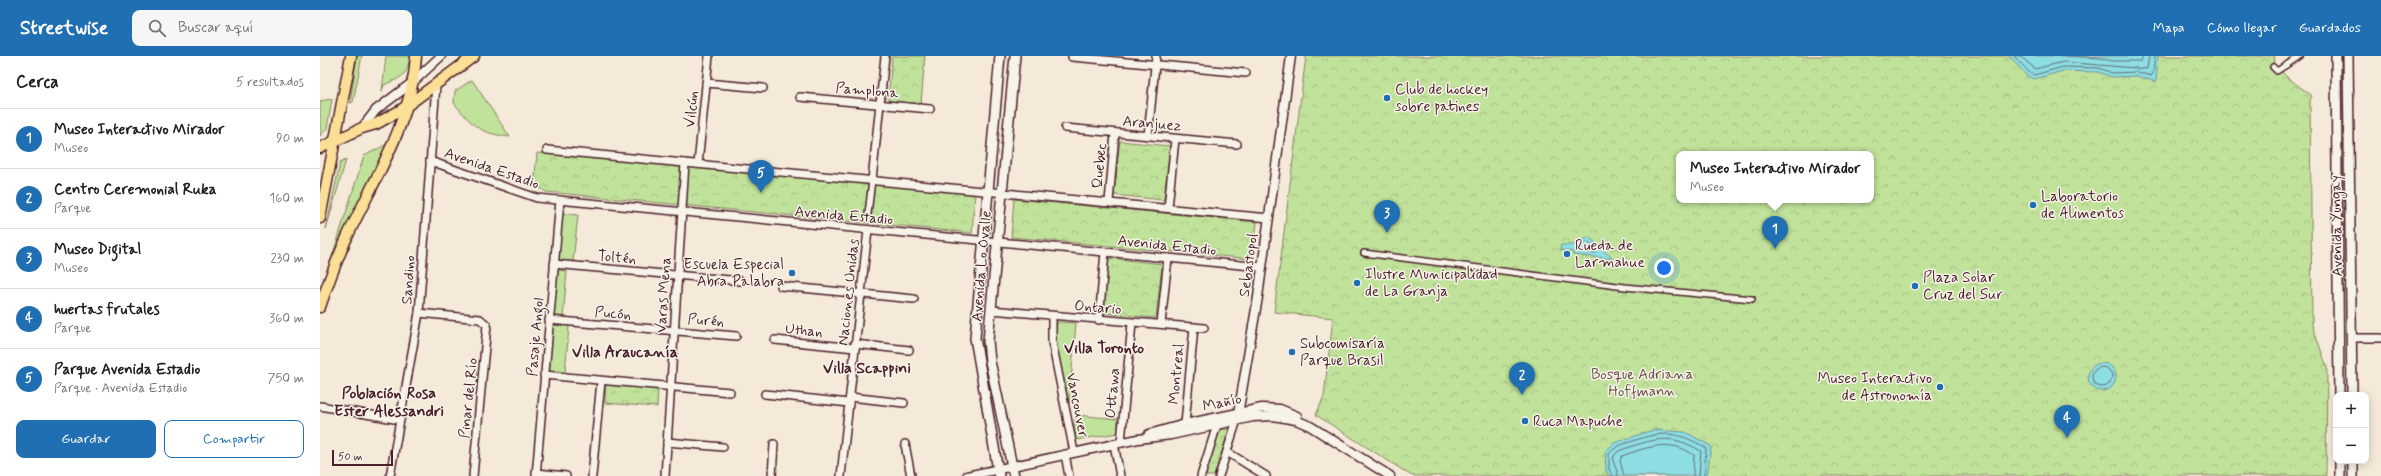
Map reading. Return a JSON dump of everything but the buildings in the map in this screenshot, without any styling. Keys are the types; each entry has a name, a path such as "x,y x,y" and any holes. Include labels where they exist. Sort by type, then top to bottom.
{"main road":[{"path":"320,218 336,141 351,56"},
{"path":"320,307 342,248 393,143 413,82 416,56"},
{"path":"320,148 362,128 383,120 436,85 474,56"},
{"name":"Avenida Lo Ovalle","path":"998,473 975,338 1000,56"},
{"name":"Avenida Lo Ovalle","path":"1014,476 989,354 991,310 1015,56"},
{"name":"Avenida Yungay","path":"2336,56 2339,392"},
{"name":"Avenida Yungay","path":"2348,56 2352,392"},
{"path":"2340,464 2340,476"},
{"path":"2352,464 2353,476"}],"street":[{"path":"362,128 376,110 413,82 441,56"},
{"name":"Vilcún","path":"698,164 709,56"},
{"path":"868,214 885,56"},
{"path":"1148,136 1156,56"},
{"name":"Sebastopol","path":"1220,476 1238,417 1262,267 1292,56"},
{"path":"2273,67 2277,71 2300,56"},
{"path":"1072,57 1246,73"},
{"path":"706,82 763,88"},
{"name":"Sandino","path":"390,476 419,313 436,85"},
{"name":"Pamplona","path":"800,97 930,110"},
{"name":"Aranjuez","path":"1064,128 1237,144"},
{"name":"Quebec","path":"1108,202 1115,133"},
{"path":"1168,208 1175,139"},
{"path":"547,150 1269,218"},
{"name":"Avenida Estadio","path":"430,161 524,195 560,200 1262,267"},
{"name":"Varas Mena","path":"665,476 685,163"},
{"name":"Pasaje Angol","path":"536,475 560,200"},
{"name":"Naciones Unidas","path":"841,476 868,230"},
{"path":"1099,320 1105,252"},
{"path":"1364,253 1625,287 1752,299"},
{"path":"1161,324 1168,258"},
{"name":"Toltén","path":"554,264 741,281"},
{"path":"781,286 914,299"},
{"name":"Ontario","path":"991,310 1204,328"},
{"name":"Pinar del Río","path":"419,313 480,319 486,323 488,330 473,476"},
{"name":"Vancouver","path":"1052,316 1052,342 1074,452"},
{"name":"Pucón","path":"549,320 674,331"},
{"name":"Ottawa","path":"1120,476 1118,443 1132,323"},
{"name":"Montreal","path":"1185,424 1194,327"},
{"name":"Purén","path":"674,331 736,336"},
{"path":"2351,338 2381,338"},
{"name":"Uthan","path":"775,340 909,350"},
{"path":"544,375 730,392"},
{"path":"592,476 600,381"},
{"path":"765,394 904,403"},
{"path":"320,406 400,420"},
{"name":"Mañío","path":"967,476 998,473 1012,466 1074,452 1138,439 1171,435 1217,425 1262,408 1280,409 1294,414 1310,426 1390,476"},
{"name":"Mañío","path":"1138,439 1151,433 1185,424 1238,417"},
{"path":"1201,476 1217,425"},
{"path":"667,442 724,447"},
{"path":"772,476 774,444"},
{"path":"905,444 911,476"},
{"path":"1227,452 1266,476"},
{"path":"1065,454 1069,476"},
{"path":"536,475 566,476"}],"green space":[{"path":"357,56 362,56 353,102 350,103"},
{"path":"386,56 410,56 409,63 403,75 384,85 382,91"},
{"path":"892,56 925,56 921,104 888,101"},
{"name":"Bosque Adriana Hoffmann","path":"1306,56 2275,56 2273,63 2288,78 2312,96 2310,100 2312,325 2327,367 2326,476 1412,476 1316,415 1324,396 1333,318 1274,312"},
{"path":"472,80 510,137 491,133 478,128 454,103 455,91"},
{"path":"332,99 327,129 320,136 320,101"},
{"path":"1120,141 1170,146 1164,200 1114,195"},
{"path":"387,144 331,262 330,263 364,156"},
{"path":"537,153 975,194 972,233 546,192 534,184"},
{"path":"346,160 326,229 340,163"},
{"path":"1014,199 1257,222 1253,259 1011,237"},
{"path":"561,213 578,215 573,262 556,260"},
{"path":"1109,258 1162,264 1156,318 1103,313"},
{"path":"556,270 567,271 563,318 552,316"},
{"path":"1057,322 1076,323 1069,403 1055,342"},
{"path":"552,324 569,326 565,373 547,371"},
{"path":"606,385 658,389 657,407 605,403"},
{"path":"1076,415 1118,419 1118,433 1076,440 1074,425"},
{"path":"1229,429 1214,476 1204,476 1219,430"}],"water":[{"path":"2009,56 2158,56 2156,82 2137,76 2112,77 2098,72 2063,71 2034,79 2027,76"},
{"path":"1589,237 1612,259 1573,255 1573,252 1560,250 1561,245 1573,245"},
{"path":"2102,363 2112,367 2116,377 2112,387 2102,391 2092,387 2088,377 2092,367"},
{"path":"1653,430 1685,432 1711,446 1707,476 1610,476 1606,471 1605,452 1614,443"}],"place":[{"name":"Club de hockey sobre patines","path":"1387,98"},
{"name":"Parque Avenida Estadio","path":"761,193"},
{"name":"Laboratorio de Alimentos","path":"2033,205"},
{"name":"Museo Digital","path":"1387,233"},
{"name":"Museo Interactivo Mirador","path":"1775,249"},
{"name":"Rueda de Larmahue","path":"1567,254"},
{"name":"Escuela Especial Abra Palabra","path":"792,273"},
{"name":"Ilustre Municipalidad de La Granja","path":"1357,283"},
{"name":"Plaza Solar Cruz del Sur","path":"1915,286"},
{"name":"Subcomisaría Parque Brasil","path":"1292,352"},
{"name":"Museo Interactivo de Astronomía","path":"1940,387"},
{"name":"Centro Ceremonial Ruka","path":"1522,395"},
{"name":"Ruca Mapuche","path":"1525,421"},
{"name":"huertas frutales","path":"2067,438"}],"district":[{"name":"Villa Toronto","path":"1104,347"},
{"name":"Villa Araucanía","path":"625,351"},
{"name":"Villa Scappini","path":"867,367"},
{"name":"Población Rosa Ester Alessandri","path":"389,401"}]}
